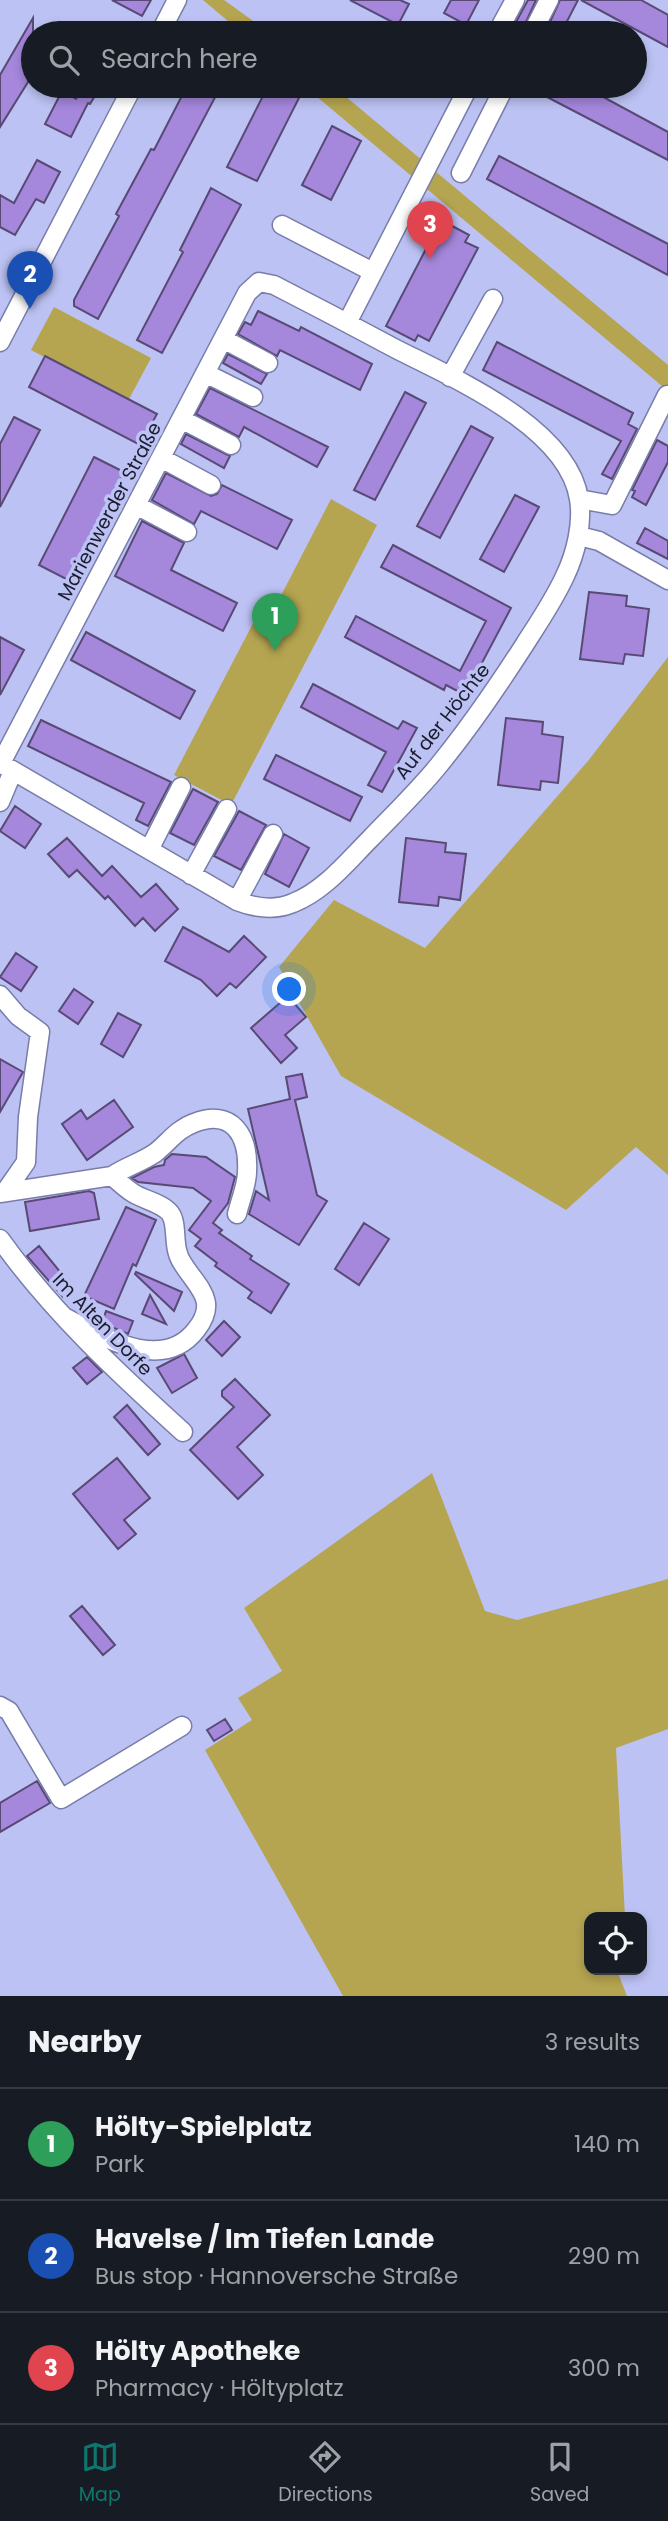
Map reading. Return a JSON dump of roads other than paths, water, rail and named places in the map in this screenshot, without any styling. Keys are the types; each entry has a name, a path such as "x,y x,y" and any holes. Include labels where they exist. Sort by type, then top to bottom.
{"street":[{"path":"166,21 177,0"},
{"path":"504,21 515,0"},
{"path":"538,21 549,0"},
{"path":"0,342 127,98"},
{"path":"347,323 464,98"},
{"path":"461,173 499,98"},
{"path":"282,225 373,272"},
{"name":"Auf der Höchte","path":"5,766 237,901 253,907 272,908 292,904 314,892 343,866 437,767 502,681 566,574 579,536 579,499 573,478 555,451 536,432 489,398 274,285 259,282"},
{"name":"Marienwerder Straße","path":"0,802 10,784 5,766 205,373 247,293 259,282"},
{"path":"450,377 493,299"},
{"path":"223,339 268,363"},
{"path":"205,373 253,397"},
{"path":"579,499 612,505 667,395"},
{"path":"181,419 231,445"},
{"path":"161,458 211,485"},
{"path":"136,505 187,532"},
{"path":"579,536 599,541 668,580"},
{"path":"149,850 181,787"},
{"path":"191,876 227,809"},
{"path":"237,901 273,834"},
{"path":"0,995 18,1016 40,1032 27,1117 26,1162 3,1192"},
{"path":"3,1192 112,1176 127,1165 155,1153 172,1136 192,1123 217,1116 233,1124 243,1143 247,1172 237,1214"},
{"path":"64,1317 121,1343 159,1351 170,1349 186,1340 202,1319 207,1307 203,1292 176,1249 172,1215 166,1209 132,1192 112,1176"},
{"name":"Im Alten Dorfe","path":"0,1239 64,1317 117,1372 183,1432"},
{"path":"0,1706 9,1712 61,1799 182,1726"}],"place":[{"name":"Hölty Apotheke","path":"430,259"},
{"name":"Havelse / Im Tiefen Lande","path":"30,309"},
{"name":"Hölty-Spielplatz","path":"275,651"}]}
